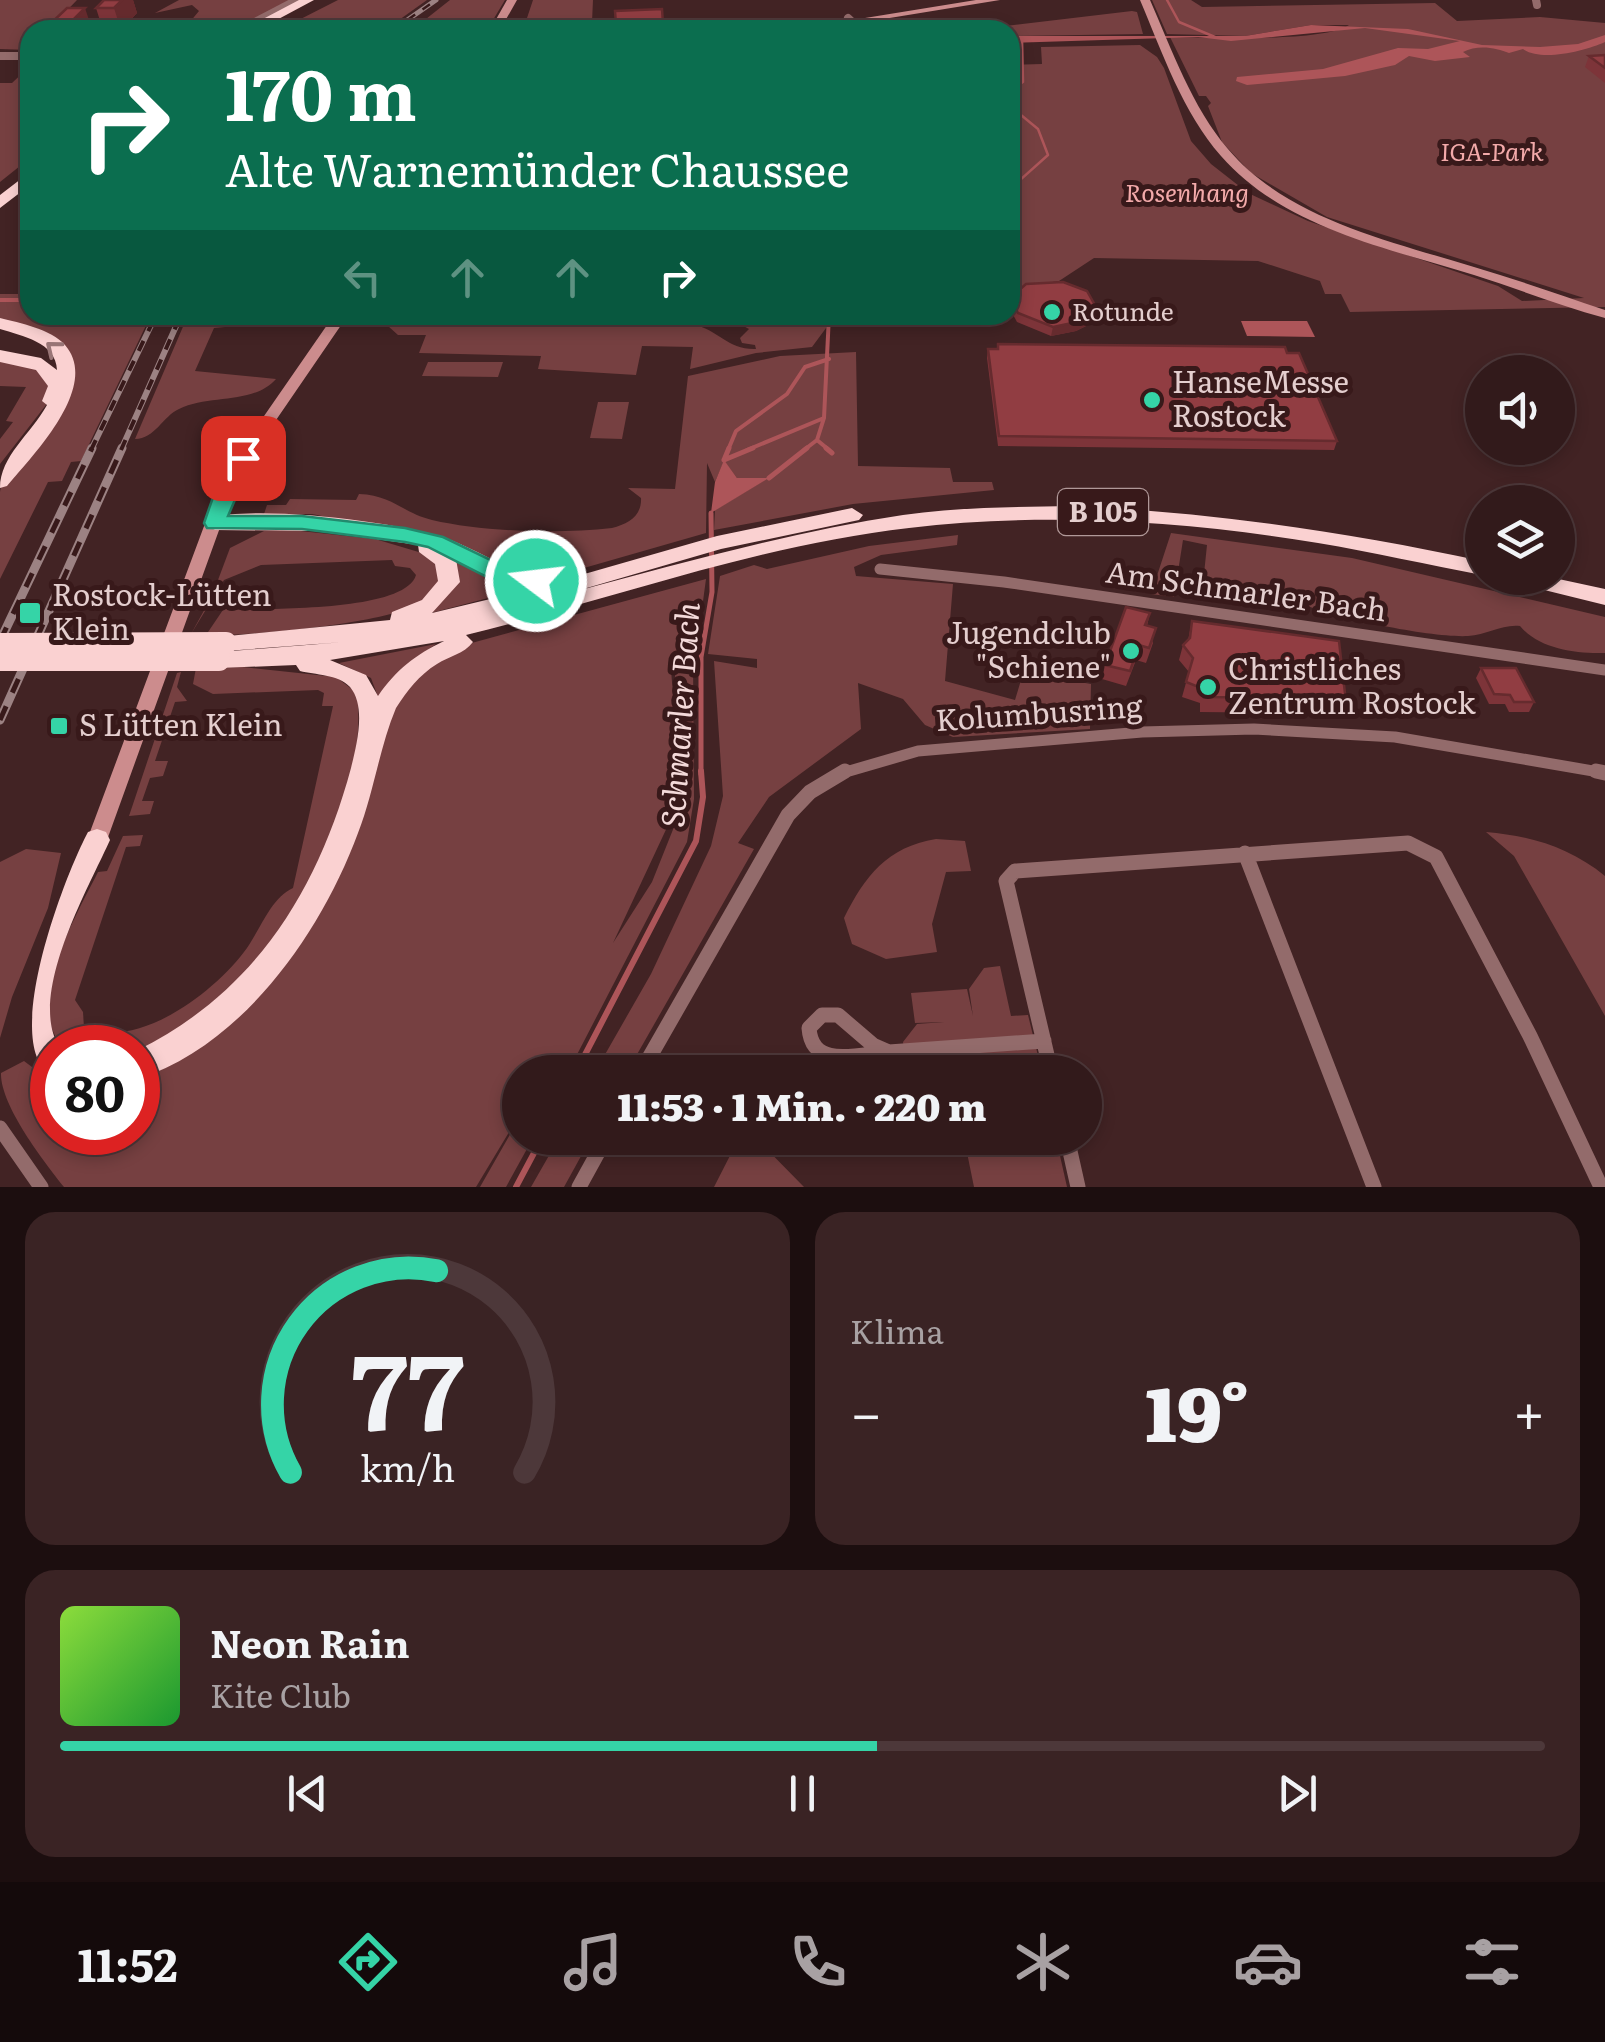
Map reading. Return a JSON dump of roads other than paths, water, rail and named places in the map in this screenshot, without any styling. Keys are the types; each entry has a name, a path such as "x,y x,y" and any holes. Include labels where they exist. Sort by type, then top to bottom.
{"highway":[{"path":"268,20 308,0"},
{"path":"285,20 324,0"},
{"path":"0,186 20,171"},
{"path":"0,203 20,186"},
{"path":"0,323 52,343 65,356 70,371 60,399 0,482"},
{"path":"0,356 37,362 54,376 57,386 53,400 0,472"},
{"name":"B 105","path":"0,660 389,646 523,616 724,550 786,525 900,508 1084,498 1270,513 1354,526 1465,550"},
{"name":"B 105","path":"724,550 980,514 1083,511 1254,524 1465,565"},
{"path":"214,523 302,522 435,542 497,572 524,580 550,580 644,561"},
{"path":"282,641 306,631 402,618 438,597 449,582 446,561 427,548 386,534"},
{"name":"B 105","path":"0,644 230,654 282,641 370,632 460,615 644,561 684,561"},
{"path":"1575,577 1604,585"},
{"path":"1575,582 1604,585"},
{"path":"160,1054 181,1043 229,1005 286,939 335,859 349,823 368,748 387,700 414,666 445,648 505,629 523,616"},
{"path":"230,654 324,667 356,678 370,702 368,748"},
{"path":"32,1025 34,994 96,840"}],"street":[{"path":"259,20 297,0"},
{"path":"869,20 946,4 995,0"},
{"path":"1145,0 1217,144 1253,179 1324,220 1605,311"},
{"path":"96,840 232,475 309,368 334,325"},
{"name":"Am Schmarler Bach","path":"880,569 1004,582 1605,670"},
{"name":"Kolumbusring","path":"651,1055 788,815 828,780 878,759 918,750 1174,731 1302,730 1438,742 1605,773"},
{"path":"1047,1055 1006,881 1009,876 1022,869 1408,843 1436,857 1530,1036 1600,1187"},
{"path":"1244,853 1374,1187"},
{"path":"891,1053 873,1045 838,1015 818,1018 808,1031 810,1044 825,1055 891,1053 1044,1041"},
{"path":"0,1128 41,1187"},
{"path":"579,1187 597,1155"},
{"path":"1070,1155 1078,1187"}],"waterway":[{"path":"1167,0 1179,22 1215,37"},
{"path":"1020,84 1022,39"},
{"path":"1020,114 1038,129 1048,155 1020,180"},
{"path":"0,300 20,300"},
{"name":"Schmarler Bach","path":"827,360 829,325"},
{"path":"728,450 736,431 787,394 805,367 827,360"},
{"name":"Schmarler Bach","path":"824,418 827,360"},
{"name":"Schmarler Bach","path":"747,450 824,418"},
{"name":"Schmarler Bach","path":"817,440 824,418"},
{"name":"Schmarler Bach","path":"804,450 817,440"},
{"name":"Schmarler Bach","path":"817,440 829,450"},
{"name":"Schmarler Bach","path":"729,448 724,460 753,448"},
{"name":"Schmarler Bach","path":"769,478 807,448"},
{"name":"Schmarler Bach","path":"826,448 832,453"},
{"name":"Schmarler Bach","path":"701,771 701,657 712,592 711,513"},
{"name":"Schmarler Bach","path":"585,1055 696,841 703,797 701,771"},
{"name":"Schmarler Bach","path":"516,1187 533,1155"}],"railway":[{"path":"407,20 436,0"},
{"path":"91,450 151,325"},
{"path":"121,450 177,325"},
{"path":"0,641 92,448"},
{"path":"0,720 122,448"}],"place":[{"name":"Rotunde","path":"1052,312"},
{"name":"HanseMesse Rostock","path":"1152,400"},
{"name":"Rostock-Lütten Klein","path":"30,613"},
{"name":"Jugendclub \"Schiene\"","path":"1131,651"},
{"name":"Christliches Zentrum Rostock","path":"1208,687"},
{"name":"S Lütten Klein","path":"59,726"}],"park label":[{"name":"IGA-Park","path":"1492,152"},
{"name":"Rosenhang","path":"1187,193"}]}
